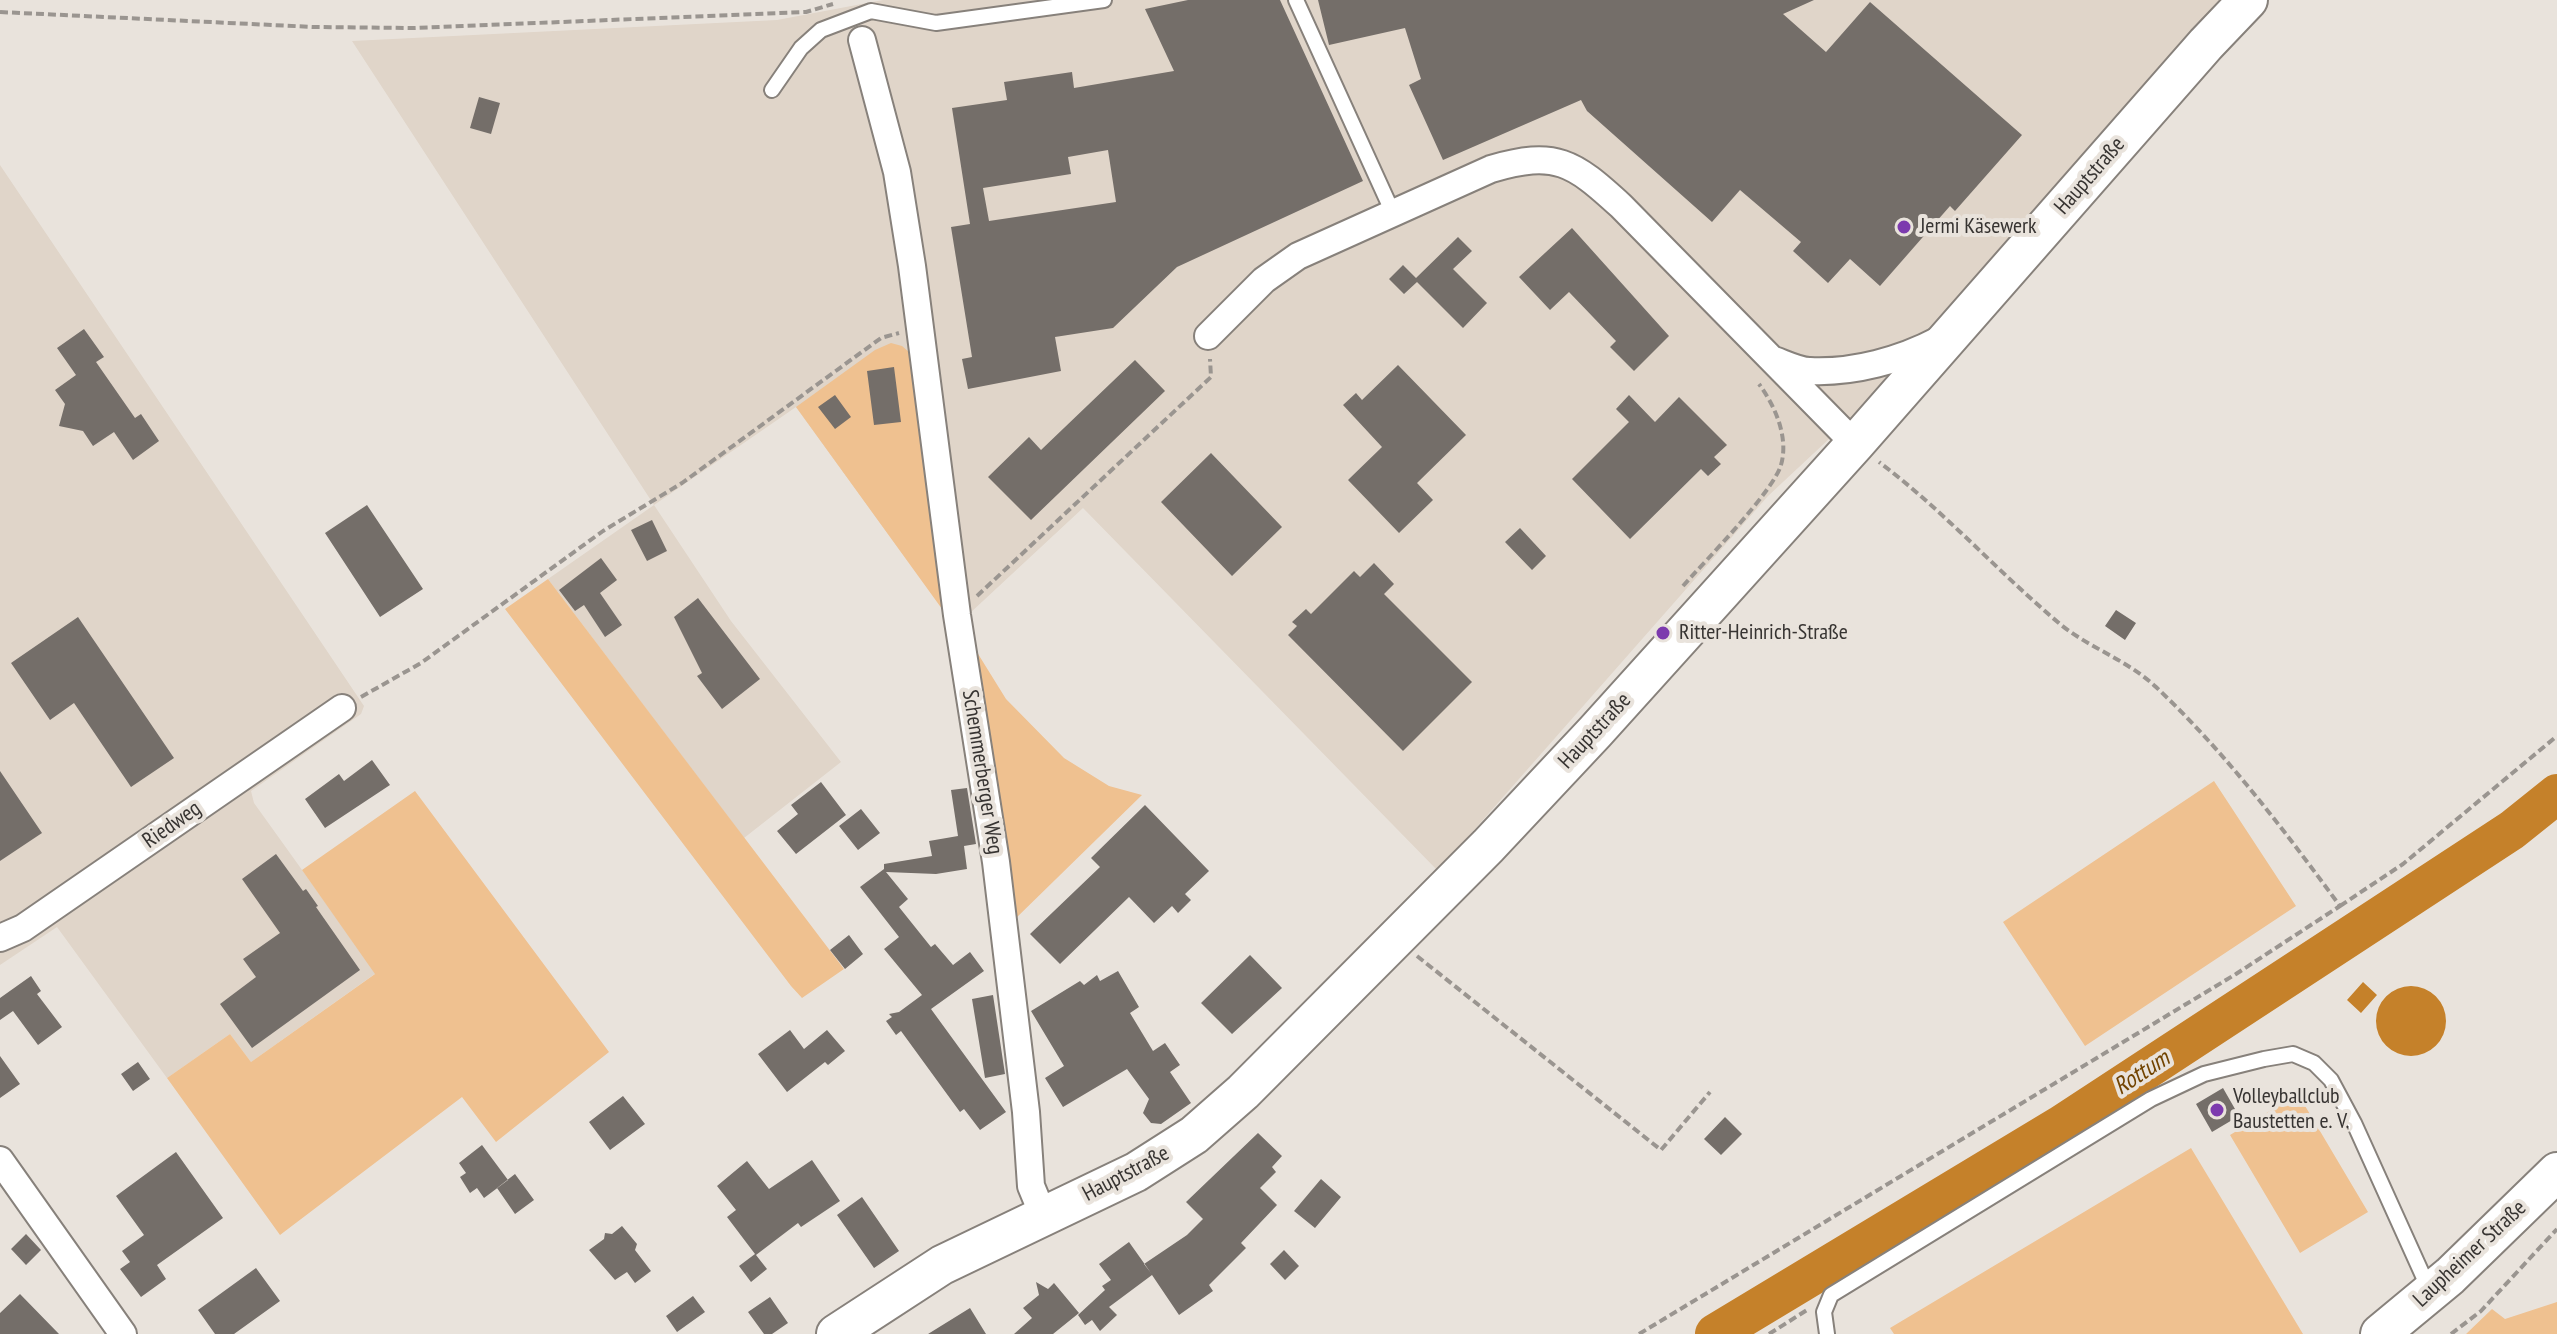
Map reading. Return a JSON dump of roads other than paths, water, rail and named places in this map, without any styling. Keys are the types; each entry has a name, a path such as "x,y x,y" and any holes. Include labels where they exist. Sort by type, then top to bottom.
{"main road":[{"name":"Hauptstraße","path":"836,1334 942,1265 1136,1172 1194,1135 1243,1092 1396,940 1595,732 2248,0"},
{"name":"Laupheimer Straße","path":"2380,1334 2431,1293 2557,1172"}],"street":[{"name":"Schemmerberger Weg","path":"862,40 897,172 912,266 957,615 998,877 1026,1112 1031,1186 1043,1215"},
{"path":"1208,336 1264,280 1298,256 1491,169 1519,161 1556,160 1588,175 1762,368 1855,444"},
{"path":"1762,368 1808,372 1860,368 1914,353 1951,334"},
{"name":"Riedweg","path":"0,938 23,928 342,708"},
{"path":"0,1160 123,1334"}],"lane":[{"path":"772,90 801,48 821,30 871,11 936,23 1104,0"},
{"path":"1296,0 1393,213"},
{"path":"1827,1334 1824,1312 1831,1295 2151,1099 2204,1074 2293,1054 2314,1063 2331,1080 2354,1123 2431,1293"}],"waterway":[{"name":"Rottum","path":"1715,1334 2060,1126 2512,830 2557,794"}],"place":[{"name":"Jermi Käsewerk","path":"1904,227"},
{"name":"Ritter-Heinrich-Straße","path":"1663,633"},
{"name":"Volleyballclub Baustetten e. V.","path":"2217,1110"}]}
